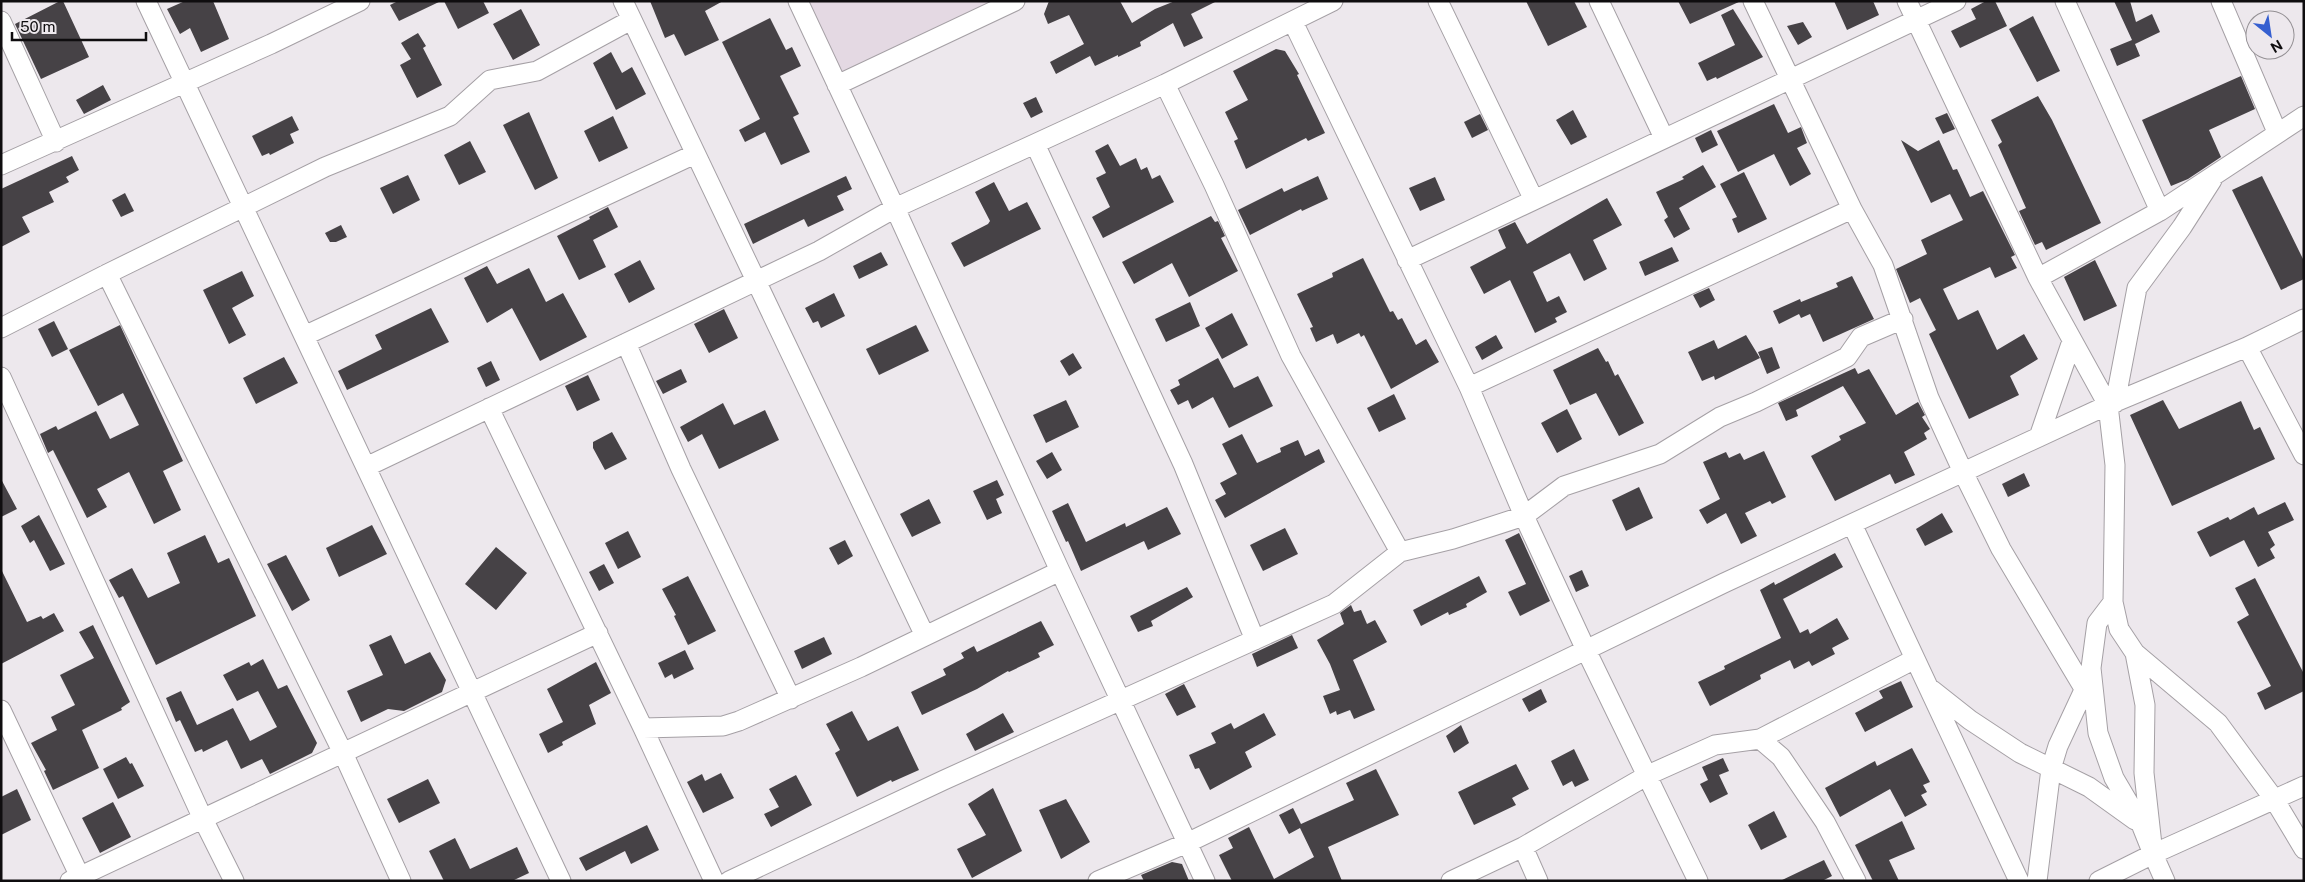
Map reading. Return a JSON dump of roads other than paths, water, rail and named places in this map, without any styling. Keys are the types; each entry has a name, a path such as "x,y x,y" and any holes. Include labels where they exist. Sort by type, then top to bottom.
{"street":[{"path":"146,1 561,881"},
{"path":"1,165 56,142 360,1"},
{"path":"622,1 925,636"},
{"path":"798,1 1205,881"},
{"path":"837,85 1015,1"},
{"path":"366,467 819,251 895,208 1165,84 1333,1"},
{"path":"1438,1 1534,200"},
{"path":"1599,1 1664,138"},
{"path":"1753,1 1852,209 1883,265 1929,398 1963,472 2001,549 2095,707"},
{"path":"1907,1 2038,278 2072,341 2112,404"},
{"path":"1407,260 1664,138 1917,22 1956,1"},
{"path":"2065,1 2160,211"},
{"path":"2221,1 2277,132"},
{"path":"1,328 325,168 450,116 490,80 536,71 631,20"},
{"path":"1,21 56,142"},
{"path":"1293,22 1469,387 1524,516 1586,650 1698,881"},
{"path":"1165,84 1214,185 1291,356 1400,552"},
{"path":"2038,278 2160,211 2277,132 2304,116"},
{"path":"1035,144 1183,464 1255,640"},
{"path":"304,336 695,154"},
{"path":"2216,173 2182,227 2138,288 2112,404 2115,465 2113,602 2119,629 2135,653 2218,723 2274,799 2304,849"},
{"path":"1469,387 1852,209"},
{"path":"107,274 343,753 401,881"},
{"path":"729,881 944,780 1121,702 1334,604 1400,552 1453,539 1524,516 1564,486 1660,454 1720,417 1756,402 1847,357 1861,338 1903,319"},
{"path":"1098,881 1187,843 1586,650 1963,472 2112,404 2247,347 2304,319"},
{"path":"2039,437 2072,341"},
{"path":"626,343 681,469 791,699"},
{"path":"2247,347 2304,455"},
{"path":"1,377 234,881"},
{"path":"489,408 644,728 714,881"},
{"path":"1852,524 2019,881"},
{"path":"644,728 723,726 791,699 1060,571"},
{"path":"2113,602 2097,623 2091,668 2098,733 2114,778 2140,824 2165,881"},
{"path":"1,710 77,879 598,633"},
{"path":"2135,653 2145,705 2144,773 2153,854"},
{"path":"1451,881 1523,847 1648,775 1715,745 1760,739 1916,659"},
{"path":"1929,688 1970,720 2020,753 2089,787 2140,824"},
{"path":"2037,881 2051,768 2058,746 2085,688"},
{"path":"1760,739 1781,757 1825,822 1856,881"},
{"path":"2099,881 2153,854 2304,786"},
{"path":"1523,847 1538,881"}]}
